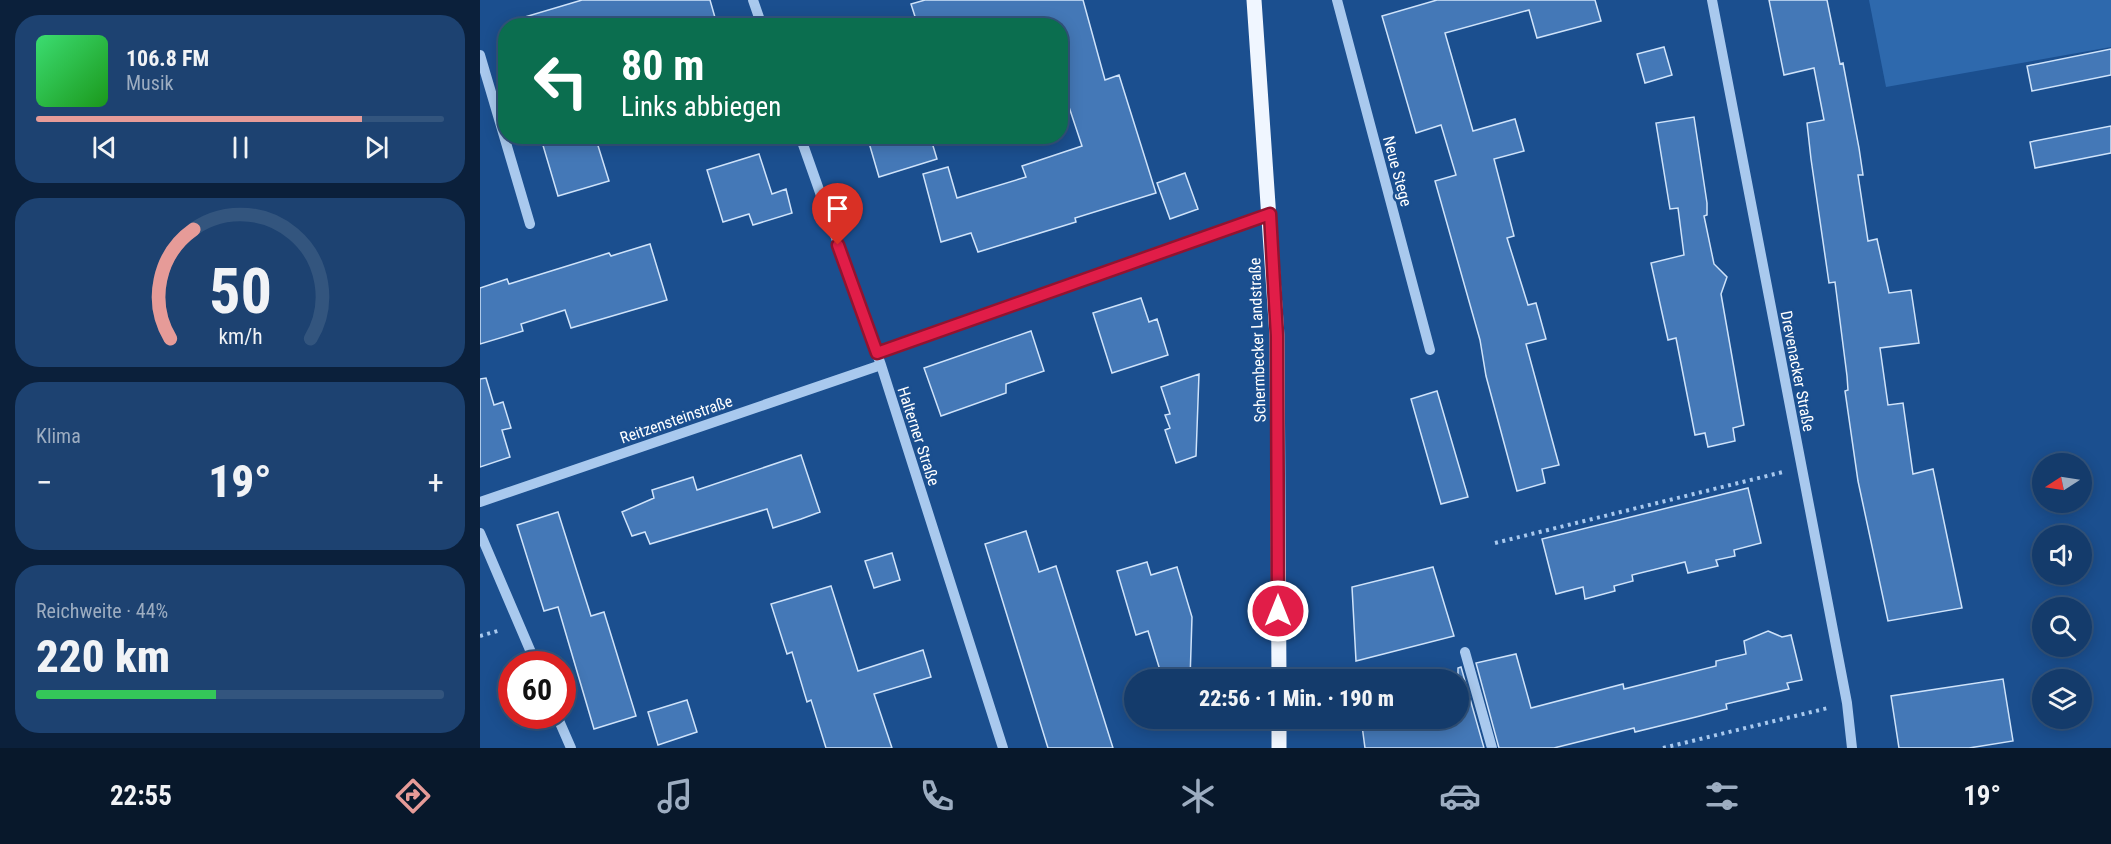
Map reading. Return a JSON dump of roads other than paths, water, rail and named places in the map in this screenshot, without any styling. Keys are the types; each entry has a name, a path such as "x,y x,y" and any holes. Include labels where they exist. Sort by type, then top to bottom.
{"main road":[{"name":"Schermbecker Landstraße","path":"1254,0 1277,336 1279,669"},
{"path":"1279,729 1279,748"}],"street":[{"path":"753,0 759,18"},
{"name":"Neue Stege","path":"1337,0 1430,350"},
{"name":"Drevenacker Straße","path":"1712,0 1846,703 1852,748"},
{"path":"480,55 498,116"},
{"path":"506,144 530,224"},
{"name":"Halterner Straße","path":"803,144 881,365 1003,748"},
{"path":"877,353 1270,214"},
{"name":"Reitzensteinstraße","path":"480,502 881,365"},
{"path":"480,533 530,651"},
{"path":"1465,652 1492,748"},
{"path":"563,729 571,748"}]}
